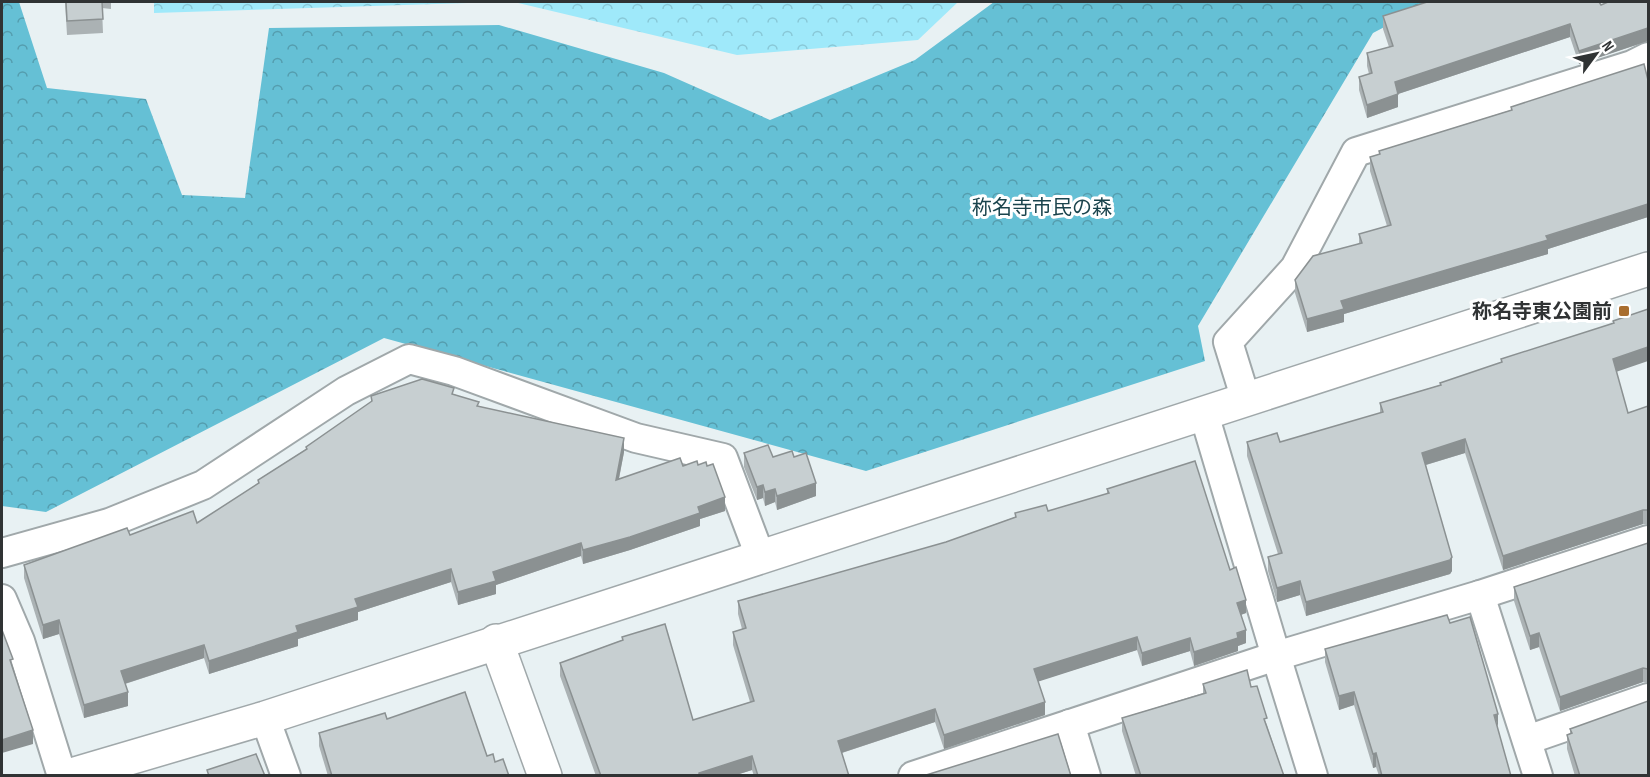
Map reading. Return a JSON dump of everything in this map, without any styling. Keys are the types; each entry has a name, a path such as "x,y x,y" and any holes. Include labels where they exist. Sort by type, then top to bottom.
{"street":[{"path":"1246,400 1228,342 1295,268 1356,152 1610,73 1648,57"},
{"path":"68,776 265,718 496,641 1648,269"},
{"path":"2,553 110,523 203,485 346,391 409,359 454,371 636,438 723,459 759,556"},
{"path":"1204,414 1313,776"},
{"path":"913,776 1276,656 1480,595 1648,540"},
{"path":"1480,595 1538,776"},
{"path":"2,599 20,641 62,776"},
{"path":"496,641 546,776"},
{"path":"1527,740 1648,699"},
{"path":"265,718 286,776"},
{"path":"1070,724 1086,776"}],"green space":[{"name":"称名寺市民の森","path":"2,2 19,2 47,88 146,99 182,195 245,198 269,28 499,25 664,73 770,120 915,60 994,2 1432,2 1373,33 1198,326 1205,361 866,471 384,338 46,512 2,506"},
{"path":"154,2 499,2 154,13"},
{"path":"514,2 958,2 918,40 737,55"}],"building":[{"path":"66,2 102,2 103,19 67,21"},
{"path":"1427,2 1599,2 1601,5 1608,2 1648,2 1648,28 1579,51 1570,24 1395,82 1398,94 1367,105 1359,77 1372,73 1367,53 1393,46 1383,16"},
{"path":"1644,64 1648,80 1648,204 1546,236 1548,240 1341,301 1344,309 1307,319 1295,280 1313,256 1362,243 1359,234 1391,225 1370,157 1380,154 1379,151 1512,110 1511,107"},
{"path":"1648,309 1648,347 1613,359 1628,413 1648,406 1648,510 1503,556 1465,439 1422,453 1452,557 1450,560 1306,602 1300,581 1277,588 1268,557 1282,553 1247,442 1277,433 1280,442 1383,412 1380,403 1441,385 1440,383 1502,362 1501,359 1614,323 1613,321"},
{"path":"422,379 454,388 452,394 479,402 477,406 624,438 616,480 680,458 683,466 697,461 698,465 706,462 707,466 713,464 725,497 698,507 700,513 630,537 583,550 581,543 493,572 496,581 458,592 451,569 355,599 358,607 296,626 298,632 209,661 204,645 121,671 128,692 84,705 59,620 43,625 24,565 127,528 130,535 193,511 197,523 307,449 306,447 372,401 371,396"},
{"path":"768,445 773,457 792,451 794,457 806,453 816,483 777,496 775,489 765,492 763,485 757,487 744,453"},
{"path":"1195,461 1230,570 1236,567 1246,600 1237,603 1246,630 1237,633 1238,638 1194,652 1190,638 1142,653 1137,637 1034,669 1045,702 944,735 935,709 838,741 849,776 758,776 752,756 699,773 699,776 601,776 560,663 623,640 622,637 665,624 693,720 754,701 733,632 746,628 738,601 946,542 1016,517 1015,513 1046,505 1048,511 1109,493 1107,489"},
{"path":"1648,543 1648,669 1643,668 1560,697 1539,633 1530,636 1514,587"},
{"path":"1447,615 1450,623 1470,617 1498,714 1494,715 1511,776 1382,776 1354,692 1339,696 1325,649"},
{"path":"2,630 13,659 10,660 33,730 2,740"},
{"path":"1247,670 1251,687 1257,686 1267,718 1264,719 1284,776 1141,776 1122,718 1206,693 1203,684"},
{"path":"465,692 487,756 493,754 495,762 503,759 509,776 332,776 319,733 385,713 387,719"},
{"path":"1648,701 1648,776 1580,776 1567,735 1572,733 1570,729"},
{"path":"1058,734 1071,776 923,776"},
{"path":"256,754 265,776 209,776 207,770"}],"place":[{"name":"称名寺東公園前","path":"1624,311"}]}
